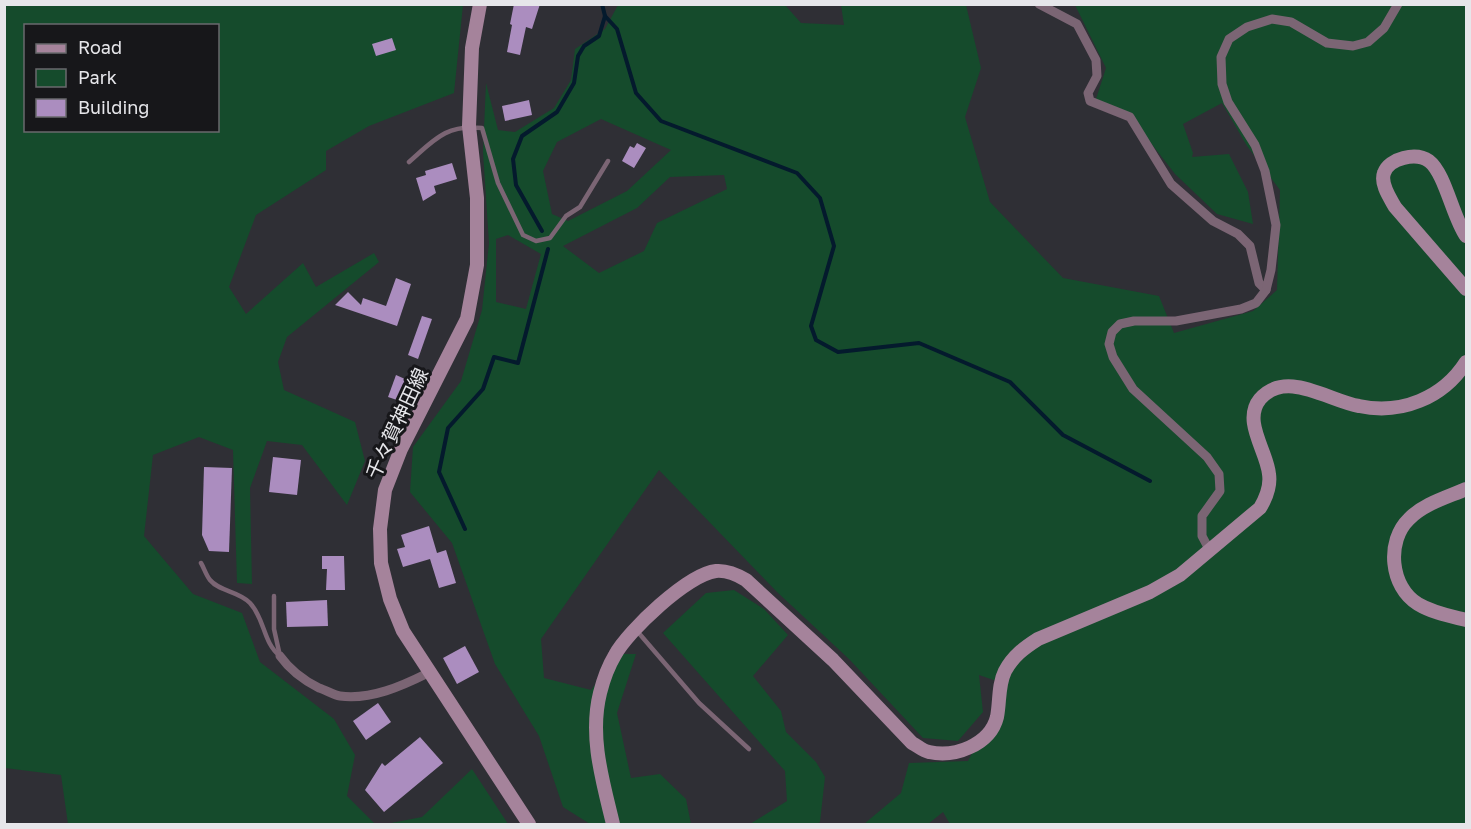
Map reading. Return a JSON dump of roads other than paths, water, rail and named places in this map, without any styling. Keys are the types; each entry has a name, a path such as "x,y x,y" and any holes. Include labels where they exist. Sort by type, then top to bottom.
{"street":[{"name":"千々賀神田線","path":"480,4 472,48 469,126 477,198 477,265 467,319 401,449 385,490 380,529 381,563 390,599 403,631 428,673 530,825"},
{"path":"1039,4 1077,24 1082,33 1096,60 1097,76 1088,93 1090,101 1130,117 1172,184 1213,220 1238,234 1250,246 1259,283 1266,290"},
{"path":"1210,550 1202,536 1202,516 1220,491 1219,474 1207,457 1133,389 1113,357 1109,344 1112,332 1120,324 1134,321 1176,321 1241,309 1256,303 1266,290 1271,270 1276,225 1265,171 1255,145 1228,102 1222,84 1221,57 1229,39 1247,27 1272,19 1291,22 1327,43 1353,46 1368,42 1384,28 1398,4"},
{"path":"1467,236 1440,178 1429,161 1415,157 1400,159 1388,166 1383,174 1386,191 1395,207 1467,289"},
{"path":"613,825 599,768 596,735 600,693 615,654 635,629 678,590 700,575 716,571 731,572 746,580 833,660 912,743 927,752 946,754 963,751 978,743 989,732 996,719 1004,674 1021,650 1038,639 1150,592 1180,574 1260,508 1268,494 1269,473 1255,431 1254,414 1259,400 1271,390 1286,386 1301,388 1359,406 1390,409 1416,403 1444,388 1467,362"},
{"path":"1467,489 1431,504 1410,517 1400,528 1394,542 1394,561 1398,579 1404,591 1416,603 1430,611 1467,620"},
{"path":"280,656 288,668 311,684 338,696 361,697 404,686 428,673"}],"lane":[{"path":"409,162 443,133 469,126 482,128 498,183 524,234 536,241 550,238 566,216 580,207 608,161"},
{"path":"201,563 209,579 218,586 237,593 249,602 258,614 271,649 280,656"},
{"path":"274,596 274,629 280,656"},
{"path":"635,629 699,703 749,749"}],"waterway":[{"path":"542,231 516,185 513,159 522,136 557,112 574,83 578,56 584,46 599,36 605,16 602,4"},
{"path":"605,16 617,29 636,93 661,121 797,173 820,198 834,246 811,326 816,340 838,352 919,343 1010,382 1063,435 1150,481"},
{"path":"465,529 439,472 448,428 483,389 494,357 518,363 548,249"}]}
